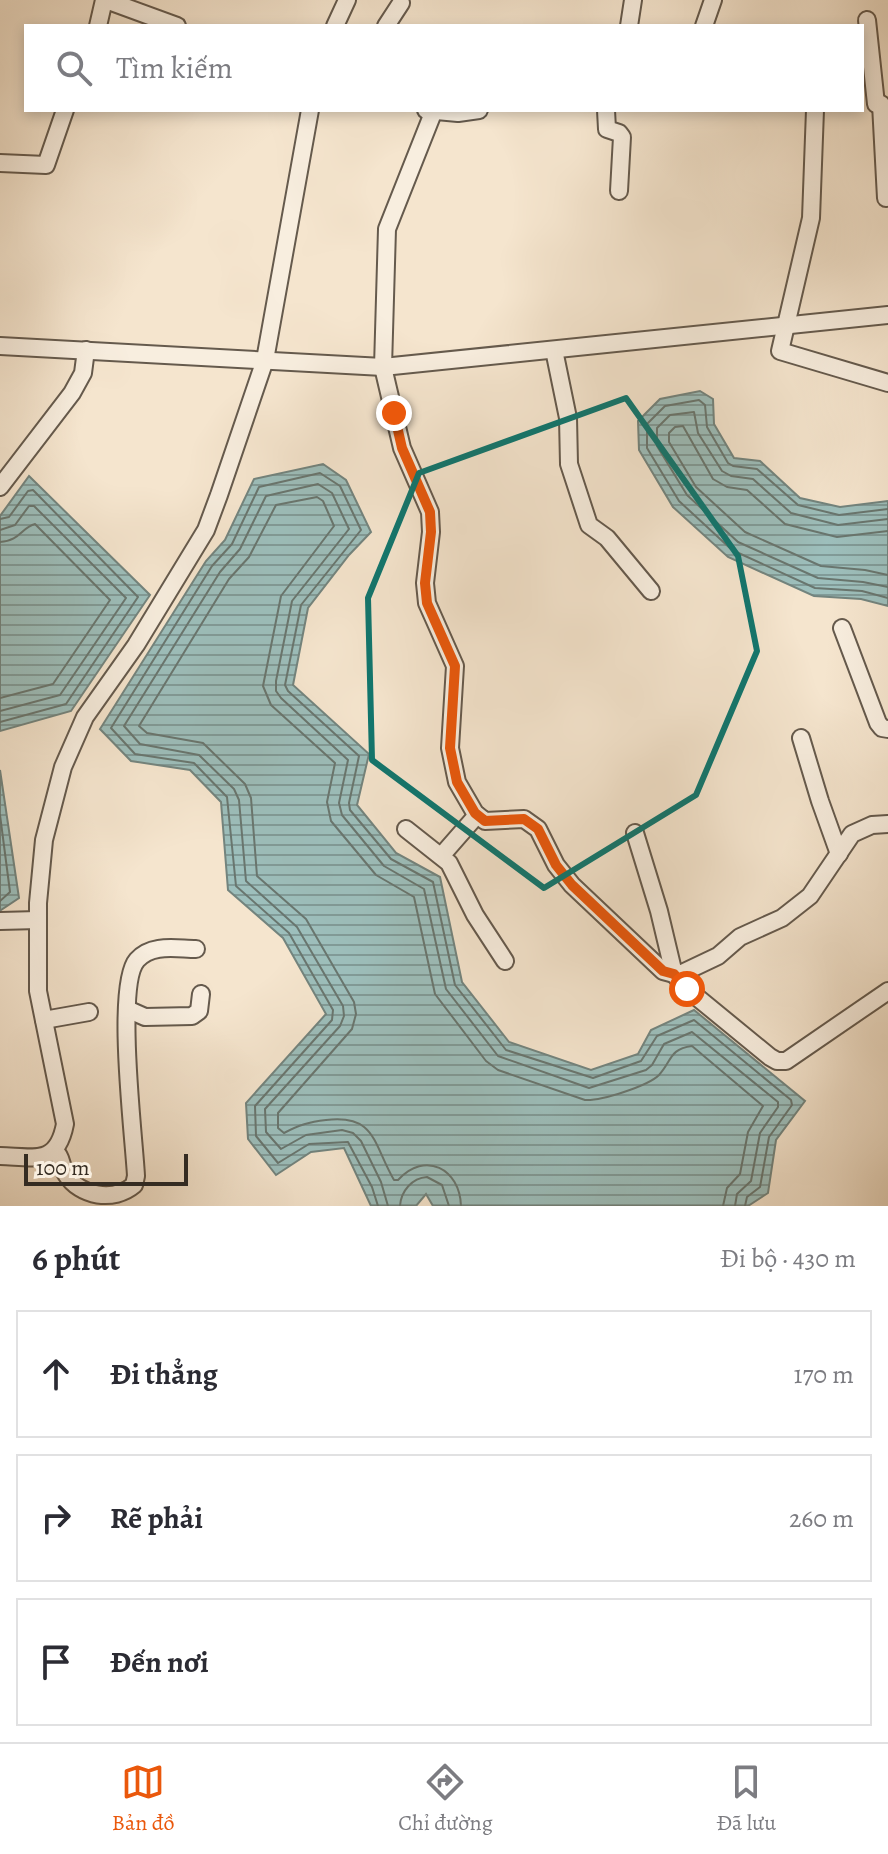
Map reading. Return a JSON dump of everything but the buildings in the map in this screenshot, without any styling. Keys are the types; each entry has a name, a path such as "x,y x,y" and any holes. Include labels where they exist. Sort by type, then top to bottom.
{"street":[{"path":"99,24 105,0 171,24"},
{"path":"336,24 347,0"},
{"path":"629,24 633,0"},
{"path":"705,24 713,0"},
{"path":"387,24 401,3"},
{"path":"867,20 886,198"},
{"path":"0,163 46,165 64,112"},
{"path":"0,1156 45,1157 55,1151 63,1138 65,1124 38,991 38,920 44,840 63,767 85,717 136,645 206,530 265,360 310,112"},
{"path":"429,112 387,229 383,367 402,448 430,512 431,532 425,583 427,603 455,666 450,748 457,782 477,815 485,821 524,819 538,829 556,865 572,885 663,971 678,975 718,956 740,937 782,918 810,896 852,834 872,825 888,824"},
{"path":"606,112 607,129 622,137 619,191"},
{"path":"815,112 811,218 780,351 888,383"},
{"path":"0,346 383,367 888,315"},
{"path":"0,487 72,393 83,373 86,350"},
{"path":"554,350 568,418 569,464 589,525 607,538 651,591"},
{"path":"842,628 878,723 888,729"},
{"path":"801,738 839,854"},
{"path":"442,855 477,815"},
{"path":"406,829 449,863 475,915 505,961"},
{"path":"635,833 674,974 687,989 777,1061 786,1061 888,991"},
{"path":"0,921 38,920"},
{"path":"55,1151 61,1157 68,1177 83,1189 105,1195 126,1191 134,1185 127,1009 130,973 143,955 162,948 196,949"},
{"path":"127,1009 145,1017 192,1016 199,1011 201,994"},
{"path":"44,1020 89,1012"}],"highlighted area":[{"path":"626,398 738,556 757,651 696,795 544,888 372,760 368,598 419,473"}],"water":[{"path":"700,391 713,399 714,424 734,458 760,461 800,498 840,507 888,501 888,606 861,599 814,596 728,557 673,507 639,450 638,421 660,399"},
{"path":"323,464 346,480 371,532 308,608 293,685 369,754 357,805 396,853 440,877 462,982 509,1042 591,1070 638,1054 651,1030 694,1010 805,1101 776,1140 768,1193 748,1206 433,1206 426,1194 416,1206 371,1206 344,1148 311,1152 276,1175 248,1139 246,1103 326,1014 283,938 228,890 221,802 190,770 131,761 100,729 206,561 225,540 254,479"},
{"path":"29,476 150,595 71,711 0,731 0,516"},
{"path":"0,770 19,898 1,910 0,910"}],"route":[{"path":"394,413 402,448 430,512 431,532 425,583 427,603 455,666 450,748 457,782 475,813 485,821 524,819 538,829 556,865 572,885 663,971 674,974 687,989"}]}
